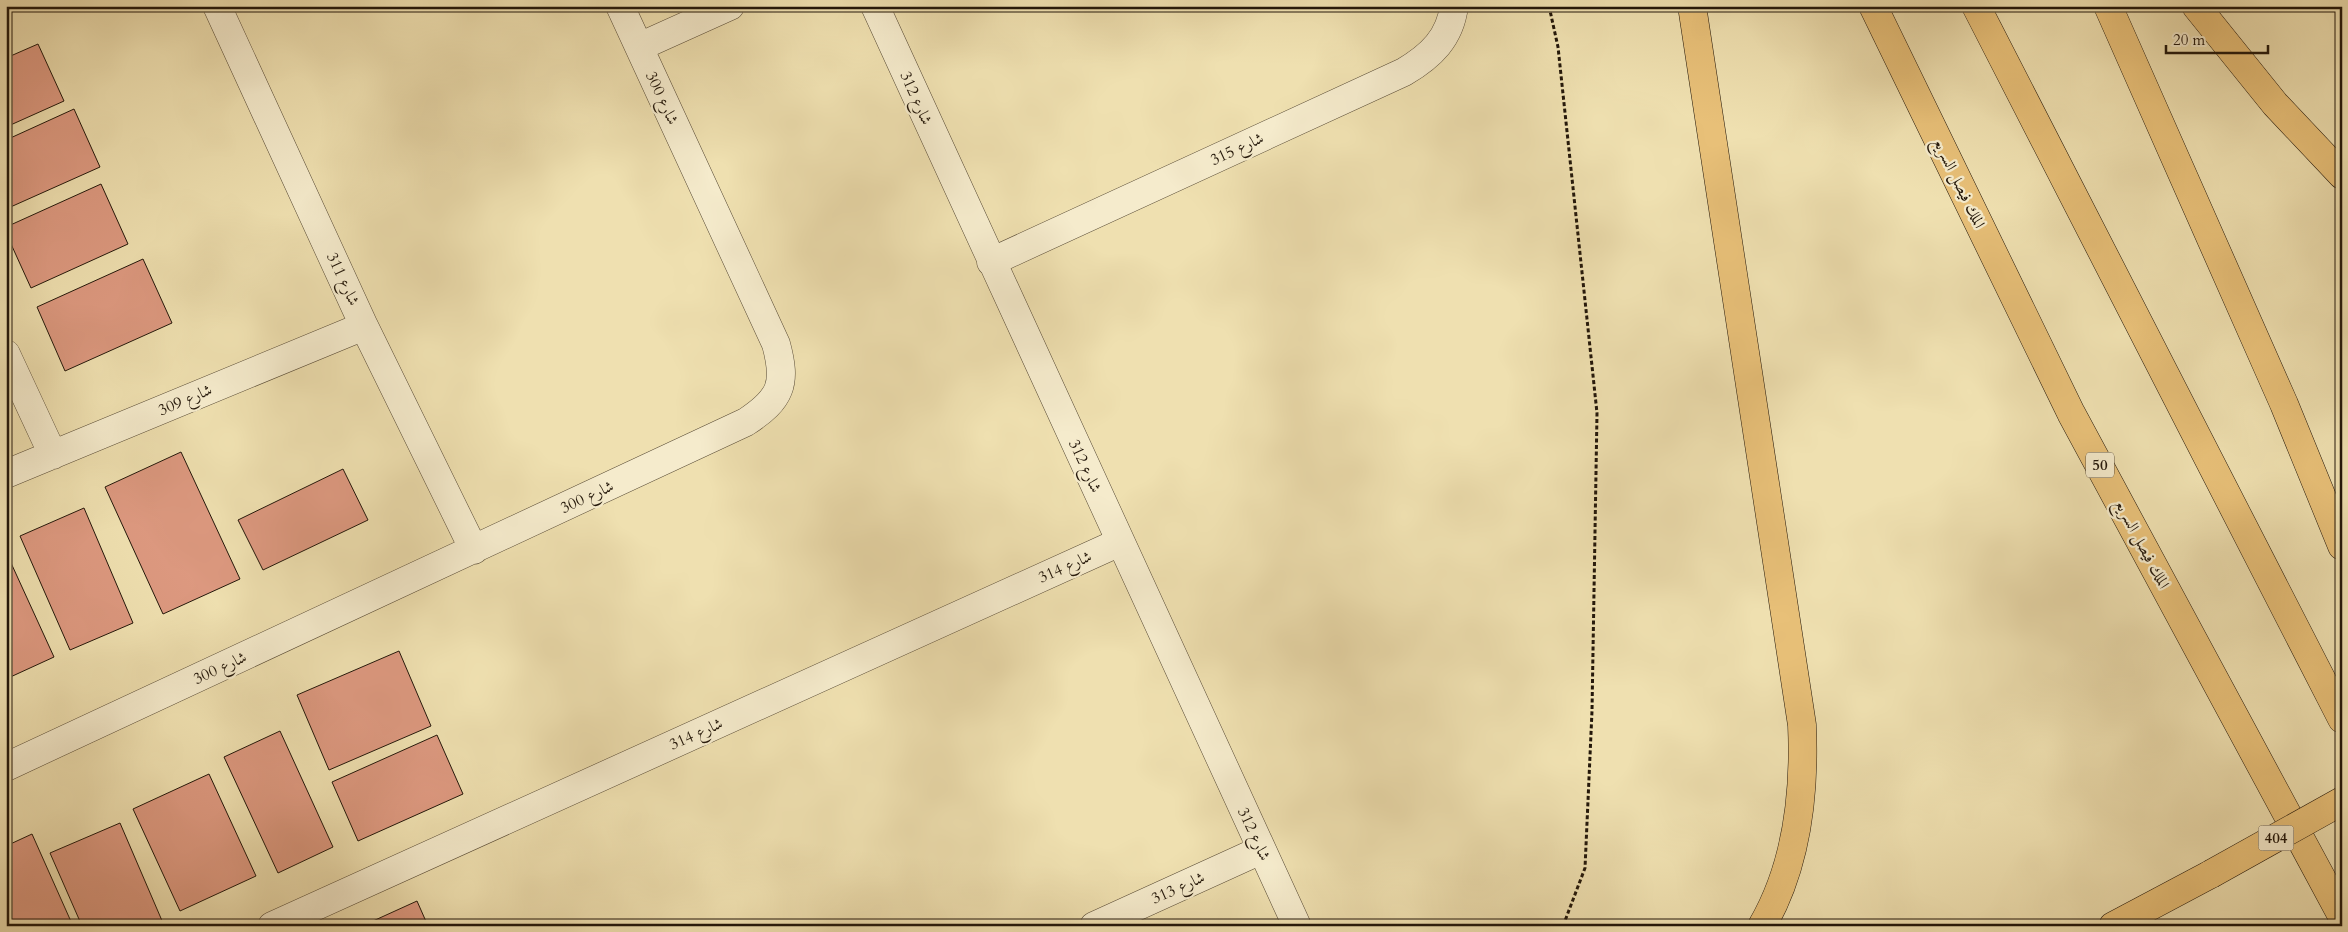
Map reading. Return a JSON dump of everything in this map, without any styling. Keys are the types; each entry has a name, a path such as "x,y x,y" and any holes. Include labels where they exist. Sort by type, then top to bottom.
{"main road":[{"path":"1692,6 1802,725 1804,758 1797,825 1787,865 1762,926"},
{"name":"الملك فيصل السريع","path":"1872,6 2071,413 2342,916"},
{"path":"1976,6 2342,719"},
{"path":"2108,6 2284,404 2342,546"},
{"path":"2196,6 2275,104 2342,175"},
{"name":"404","path":"2113,926 2342,801"},
{"path":"2337,926 2342,923"}],"street":[{"name":"شارع 311","path":"217,6 364,326 474,550"},
{"name":"شارع 300","path":"6,767 746,422 765,409 779,390 782,366 776,344 620,6"},
{"path":"638,47 730,6"},
{"name":"شارع 312","path":"874,6 1297,926"},
{"name":"شارع 315","path":"991,262 1404,72 1435,50 1446,35 1453,18 1454,6"},
{"name":"شارع 309","path":"6,474 364,326"},
{"path":"6,354 52,455"},
{"name":"شارع 314","path":"272,926 1120,542"},
{"name":"شارع 313","path":"1094,926 1261,850"}],"path":[{"path":"1549,6 1558,47 1597,413 1592,711 1585,868 1563,926"}],"building":[{"path":"38,44 64,101 6,127 6,58"},
{"path":"74,109 100,167 6,209 6,140"},
{"path":"101,184 128,244 31,288 6,233 6,227"},
{"path":"143,259 172,323 65,371 37,307"},
{"path":"181,452 240,579 163,614 105,487"},
{"path":"343,469 368,520 263,570 238,520"},
{"path":"84,508 133,623 70,650 20,536"},
{"path":"6,552 54,657 6,679"},
{"path":"399,651 431,726 329,770 297,695"},
{"path":"280,731 333,847 278,873 224,757"},
{"path":"437,735 463,794 358,841 332,782"},
{"path":"209,774 256,876 180,911 133,809"},
{"path":"120,823 163,923 156,926 82,926 50,853"},
{"path":"32,834 73,926 6,926 6,846"},
{"path":"417,901 428,926 362,926"}]}
